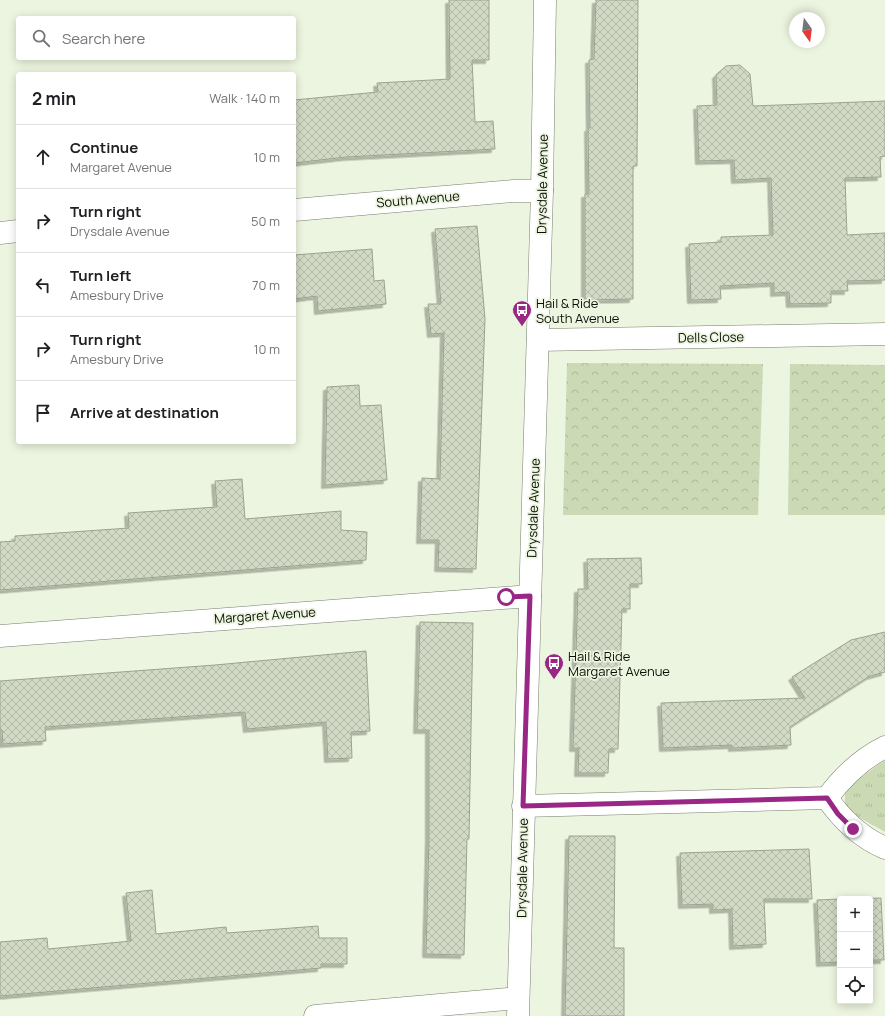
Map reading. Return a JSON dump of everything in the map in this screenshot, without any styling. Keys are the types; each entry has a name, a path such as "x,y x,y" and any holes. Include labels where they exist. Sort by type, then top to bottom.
{"street":[{"name":"Drysdale Avenue","path":"518,1007 542,191 545,0"},
{"name":"South Avenue","path":"296,210 513,191 542,191"},
{"path":"0,232 16,231"},
{"name":"Dells Close","path":"538,340 885,334"},
{"name":"Margaret Avenue","path":"0,636 530,596"},
{"path":"827,798 838,783 854,767 885,747"},
{"path":"523,806 827,798"},
{"path":"827,798 838,814 853,829 872,842 885,848"},
{"path":"315,1016 518,1007"}],"green space":[{"path":"567,363 763,364 758,515 563,515"},
{"path":"790,364 885,365 885,515 788,515"},
{"path":"885,760 885,832 853,814 845,803 845,794 849,786"}],"building":[{"path":"449,0 489,0 489,60 472,60 475,122 493,121 495,149 346,157 296,163 296,100 378,92 377,83 450,79"},
{"path":"596,0 638,0 637,166 633,166 633,299 585,300 585,194 589,194 589,60 594,59"},
{"path":"740,65 750,74 753,106 885,101 885,156 880,157 881,177 845,178 847,235 885,233 885,280 847,281 848,291 831,291 831,303 790,304 789,292 774,293 774,283 720,286 721,299 691,300 689,244 721,242 721,237 773,235 771,178 735,180 734,160 699,161 697,106 717,105 716,75 726,66"},
{"path":"477,226 485,319 476,569 438,568 439,540 420,540 422,478 440,479 444,333 431,334 428,304 441,304 435,229"},
{"path":"372,249 374,281 384,280 386,304 318,311 317,296 296,299 296,255"},
{"path":"359,385 360,406 381,405 387,480 325,485 327,387"},
{"path":"242,479 245,519 341,511 341,530 367,532 366,560 0,590 0,542 15,541 15,536 129,528 128,513 217,507 215,481"},
{"path":"641,558 642,584 630,584 630,609 622,609 618,749 609,749 608,773 578,773 579,748 573,748 578,589 588,589 587,559"},
{"path":"420,622 473,623 469,839 467,839 464,955 426,954 429,839 429,730 417,730"},
{"path":"885,632 885,672 870,676 790,727 791,745 732,748 732,745 663,748 661,703 805,698 792,677 851,640"},
{"path":"366,651 370,731 351,732 352,758 328,759 326,722 247,729 245,712 45,727 46,741 3,744 2,730 0,730 0,681 215,665"},
{"path":"569,836 615,836 614,948 624,948 624,1016 565,1016"},
{"path":"809,849 812,899 764,899 766,944 733,946 732,909 713,910 713,904 682,905 680,853"},
{"path":"152,890 156,934 226,927 227,933 318,926 319,938 347,938 347,964 321,964 321,968 0,996 0,942 47,938 48,949 131,941 126,893"},
{"path":"873,898 881,898 884,960 873,960"},
{"path":"837,899 837,962 820,963 817,900"}],"place":[{"name":"Hail & Ride South Avenue","path":"522,327"},
{"name":"Hail & Ride Margaret Avenue","path":"554,680"}],"route":[{"path":"506,597 530,596 523,806 827,798 838,814 853,829"}]}
